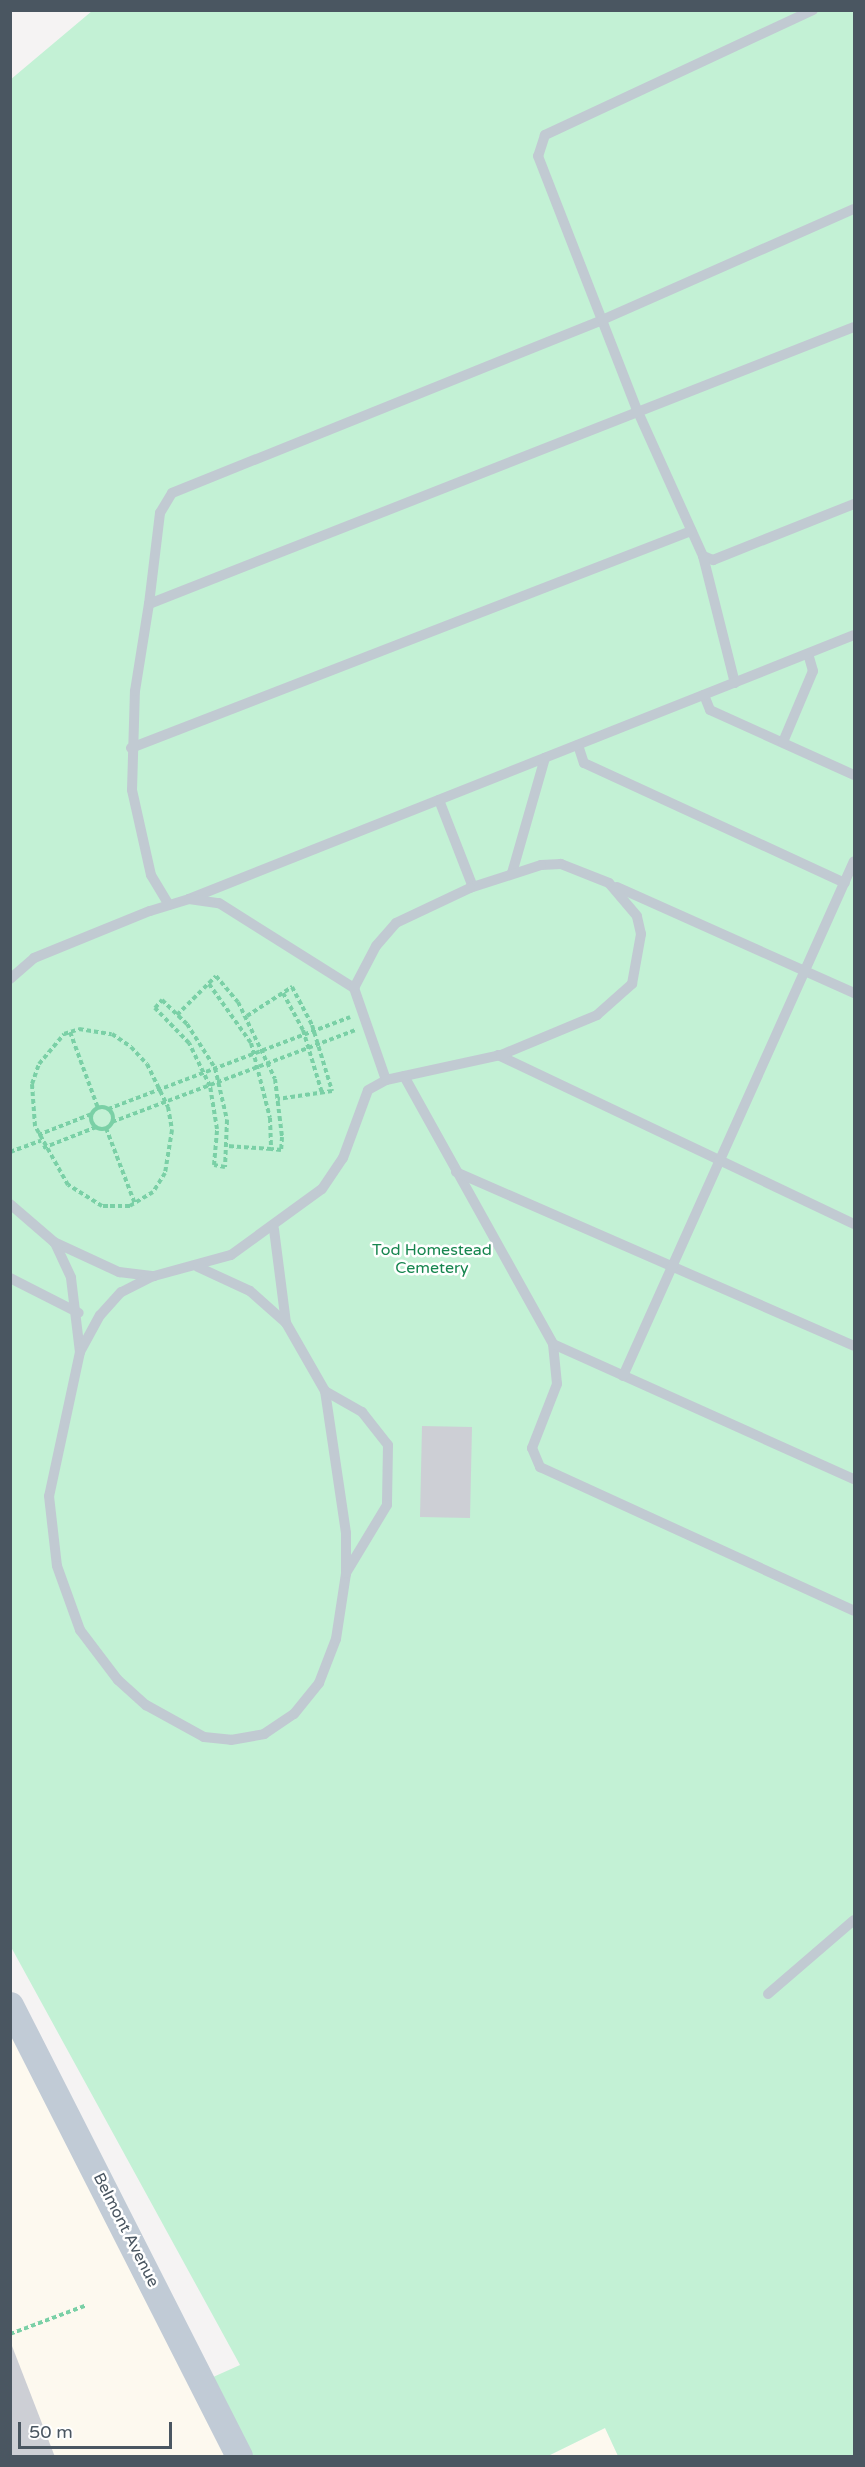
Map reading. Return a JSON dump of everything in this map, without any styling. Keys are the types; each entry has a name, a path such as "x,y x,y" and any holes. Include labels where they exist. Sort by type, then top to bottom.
{"main road":[{"name":"Belmont Avenue","path":"10,2005 239,2457"}],"lane":[{"path":"735,683 703,556 638,412 538,156 545,135 813,10"},
{"path":"170,905 151,875 140,837 131,748 160,513 172,493 602,320 855,209"},
{"path":"149,604 855,327"},
{"path":"703,556 713,560 855,504"},
{"path":"131,748 692,531"},
{"path":"10,967 170,905 189,900 855,635"},
{"path":"783,742 813,670 808,654"},
{"path":"704,695 710,710 855,775"},
{"path":"578,745 584,763 845,883"},
{"path":"512,873 545,758"},
{"path":"439,800 473,887"},
{"path":"623,1376 854,862"},
{"path":"354,988 376,946 396,923 473,887 512,873 561,864 609,883 855,993"},
{"path":"80,1353 100,1315 121,1292 154,1276 198,1267 231,1255 274,1228 322,1190 343,1158 368,1090 386,1080 498,1055 597,1015 632,984 641,934 632,909 609,883"},
{"path":"189,900 219,903 354,988 386,1080"},
{"path":"10,979 34,958"},
{"path":"498,1055 719,1162 855,1224"},
{"path":"404,1076 455,1172 553,1344 557,1384 532,1448 540,1467 855,1611"},
{"path":"455,1172 855,1346"},
{"path":"10,1194 24,1214"},
{"path":"10,1204 54,1242 119,1272 154,1276"},
{"path":"274,1228 286,1323"},
{"path":"54,1242 79,1313 80,1353 49,1496 50,1531 66,1599 80,1630 146,1705 204,1737 231,1740 264,1734 294,1714 319,1683 336,1639 346,1574 346,1533 325,1391 286,1323 250,1291 198,1267"},
{"path":"10,1278 79,1313"},
{"path":"553,1344 855,1479"},
{"path":"325,1391 362,1412 388,1445 387,1506 346,1574"},
{"path":"768,1994 855,1920"}],"path":[{"path":"177,1015 216,976 242,1008 265,1049 280,1108 281,1150 227,1146"},
{"path":"209,984 233,1014 260,1066 269,1110 271,1149"},
{"path":"247,1016 292,987 314,1030 332,1091 278,1099"},
{"path":"283,993 305,1034 322,1093"},
{"path":"162,1000 177,1015 190,1028 215,1068 220,1082 228,1128 225,1167 214,1165 217,1129 210,1086 205,1072 182,1034 155,1008 162,1000"},
{"path":"233,1014 242,1008"},
{"path":"38,1135 92,1114 98,1108 108,1108 362,1012"},
{"path":"106,1128 112,1122 367,1026"},
{"path":"182,1034 190,1028"},
{"path":"70,1032 98,1108"},
{"path":"70,1032 112,1034 147,1064 161,1088 167,1102 172,1130 165,1173 135,1204 102,1206 83,1197 43,1148 38,1135 32,1103 39,1064 70,1032"},
{"path":"108,1108 112,1122"},
{"path":"269,1110 280,1108"},
{"path":"92,1114 96,1127"},
{"path":"43,1148 96,1127 106,1128"},
{"path":"106,1128 135,1204"},
{"path":"217,1129 228,1128"},
{"path":"10,1152 41,1141"},
{"path":"10,2334 87,2305"}],"shaded area":[{"path":"10,2005 239,2456 11,2456"},
{"path":"605,2428 618,2456 548,2456"}],"green space":[{"name":"Tod Homestead Cemetery","path":"92,11 854,11 854,2456 618,2456 605,2428 548,2456 239,2456 202,2382 240,2365 11,1947 10,80"}],"building":[{"path":"422,1426 472,1427 470,1518 420,1517"},
{"path":"12,2346 55,2457 10,2457"}]}
